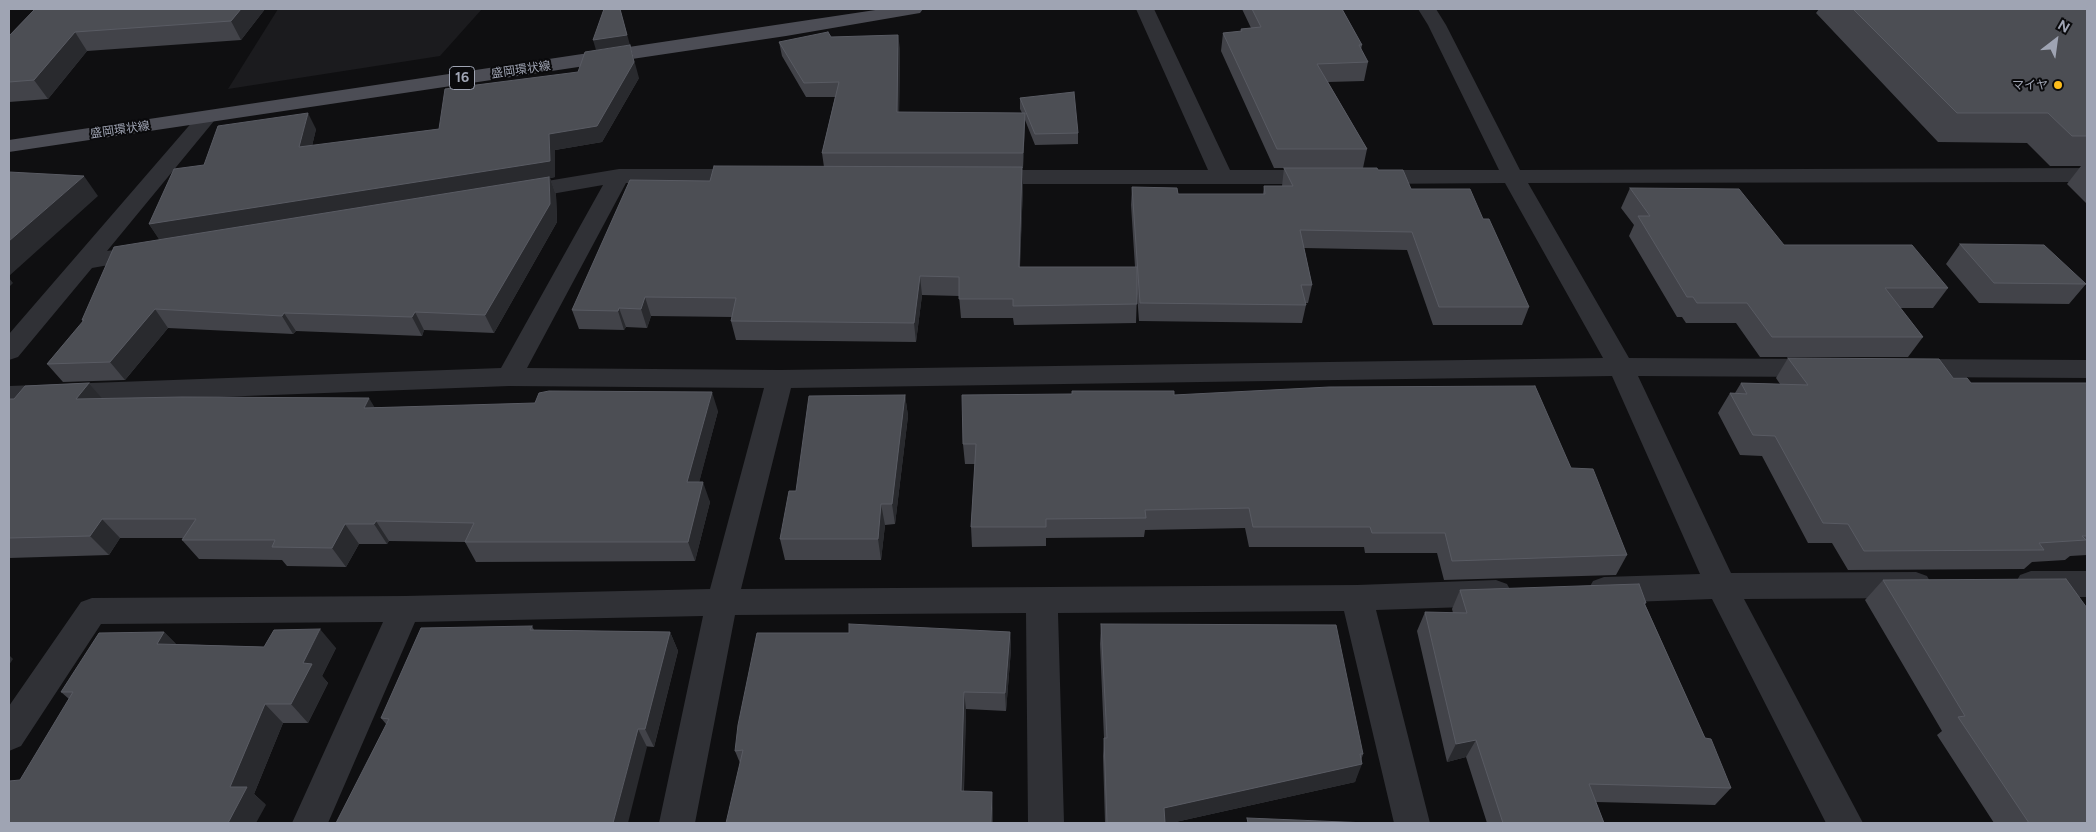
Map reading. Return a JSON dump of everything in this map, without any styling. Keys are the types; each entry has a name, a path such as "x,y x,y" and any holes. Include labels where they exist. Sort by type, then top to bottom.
{"main road":[{"name":"盛岡環状線","path":"9,146 776,32 914,9"}],"street":[{"path":"1144,9 1222,177"},
{"path":"1427,9 1437,25 1512,177 1621,367 1721,586 1846,823"},
{"path":"9,350 207,117"},
{"path":"965,177 2087,175"},
{"path":"509,377 620,176"},
{"path":"493,196 620,176 768,176"},
{"path":"84,262 162,249"},
{"path":"9,396 509,377 780,379 1621,367 1839,368"},
{"path":"1889,368 2087,369"},
{"path":"677,823 722,602 780,379"},
{"path":"2004,584 2085,586"},
{"path":"1573,591 1721,586 1945,585"},
{"path":"9,735 92,611 722,602 1357,598 1524,592"},
{"path":"1357,598 1412,823"},
{"path":"1042,601 1046,823"},
{"path":"310,823 405,608"}],"shaded area":[{"path":"278,9 482,9 440,56 228,89"}],"building":[{"path":"35,9 241,9 231,21 75,32 34,80 9,82 9,36"},
{"path":"604,9 620,9 627,35 593,40"},
{"path":"1252,9 1342,9 1362,45 1359,45 1368,62 1317,64 1367,149 1277,149 1223,33 1261,27"},
{"path":"1853,9 2087,9 2087,136 2072,136 2048,113 1957,113"},
{"path":"828,32 831,37 898,35 897,112 1025,113 1023,153 822,153 839,82 804,83 779,42"},
{"path":"630,45 634,62 597,126 549,134 550,161 149,224 174,169 204,165 218,126 308,113 299,147 439,129 445,89 578,72 585,52"},
{"path":"1074,92 1078,133 1035,134 1020,98"},
{"path":"714,166 1022,167 1019,267 1137,267 1137,304 1013,306 1013,299 959,299 959,277 920,276 914,323 731,321 736,298 645,297 641,309 619,308 618,311 572,310 630,180 710,181"},
{"path":"1284,168 1377,168 1378,170 1403,170 1411,189 1470,189 1483,219 1489,219 1529,307 1439,307 1412,232 1300,230 1312,285 1301,285 1306,305 1140,303 1132,187 1177,188 1178,194 1265,194 1264,186 1293,186"},
{"path":"9,172 84,176 9,241"},
{"path":"549,177 550,204 485,315 415,312 412,317 284,313 282,316 155,309 110,362 47,364 84,320 82,320 114,247"},
{"path":"1630,188 1739,189 1784,245 1912,245 1948,288 1885,288 1923,337 1772,337 1747,303 1697,303 1693,297 1687,297 1638,216 1650,216"},
{"path":"1960,244 2044,245 2086,284 1994,283"},
{"path":"1788,358 1939,359 1953,378 1967,378 1971,383 2087,383 2087,536 2082,536 2086,540 2039,543 2044,550 1864,551 1848,524 1823,523 1775,436 1753,435 1730,393 1747,394 1741,383 1808,385"},
{"path":"89,383 76,399 182,397 369,398 364,408 535,403 539,393 549,391 712,392 687,482 703,482 688,542 465,542 474,523 376,521 374,524 345,524 332,548 272,547 275,540 182,540 196,519 102,519 90,536 9,538 9,399 14,399 25,386"},
{"path":"1535,386 1571,468 1593,469 1627,555 1452,561 1445,533 1372,533 1370,527 1253,527 1249,508 1145,510 1146,518 1046,519 1046,527 971,527 976,444 963,444 962,395 1072,394 1072,391 1174,391 1174,395 1329,387"},
{"path":"905,395 892,504 881,504 878,539 780,539 789,491 796,491 809,396"},
{"path":"2066,579 2087,608 2087,823 2029,823 1958,717 1965,716 1883,580"},
{"path":"1639,584 1646,603 1644,603 1705,738 1711,739 1731,788 1589,784 1604,823 1503,823 1476,740 1456,744 1425,612 1467,613 1460,590"},
{"path":"849,624 1010,632 1005,693 964,692 961,791 992,792 991,823 726,823 743,750 735,751 738,725 757,633 849,633"},
{"path":"1101,624 1336,625 1363,754 1360,754 1362,764 1164,808 1165,823 1107,823 1104,738 1107,738"},
{"path":"532,626 530,630 670,632 645,729 638,729 613,823 336,823 389,719 381,718 421,628"},
{"path":"320,629 303,663 312,664 291,704 265,704 230,787 247,787 228,823 9,823 9,781 20,780 73,692 61,692 99,633 164,632 157,644 264,647 274,630"},
{"path":"1247,818 1368,823 1248,823"}],"place":[{"name":"マイヤ","path":"2058,85"}]}
